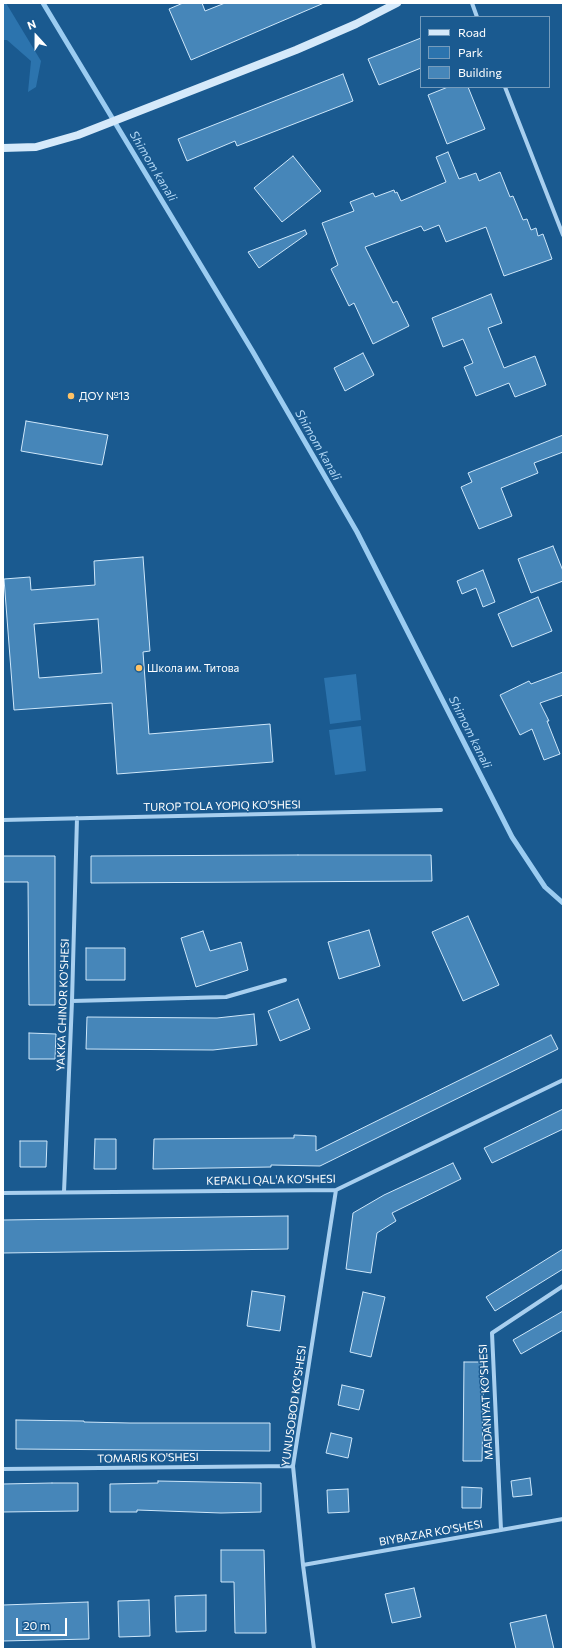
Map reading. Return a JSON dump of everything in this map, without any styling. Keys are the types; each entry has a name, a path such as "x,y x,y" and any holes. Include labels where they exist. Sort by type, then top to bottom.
{"street":[{"path":"3,148 36,147 88,131 296,50 356,24 397,3"},
{"path":"472,3 477,16"},
{"path":"505,88 563,234"},
{"name":"TUROP TOLA YOPIQ KO'SHESI","path":"3,820 441,810"},
{"name":"YAKKA CHINOR KO'SHESI","path":"64,1192 72,1001 77,818"},
{"path":"72,1001 226,997 285,980"},
{"name":"KEPAKLI QAL'A KO'SHESI","path":"3,1193 336,1190 563,1080"},
{"name":"YUNUSOBOD KO'SHESI","path":"314,1649 303,1565 293,1466 336,1190"},
{"name":"MADANIYAT KO'SHESI","path":"501,1530 492,1333 563,1286"},
{"name":"TOMARIS KO'SHESI","path":"3,1468 293,1466"},
{"name":"BIYBAZAR KO'SHESI","path":"303,1565 563,1519"}],"green space":[{"path":"3,3 6,3 41,61 36,87 28,92 31,61 7,40 3,40"},
{"path":"356,674 361,720 330,724 324,678"},
{"path":"361,726 366,771 335,775 329,730"}],"building":[{"path":"183,3 202,3 205,11 225,3 324,3 191,60 169,9"},
{"path":"420,38 420,68 379,85 368,59"},
{"path":"343,74 353,101 237,146 235,141 187,161 178,139"},
{"path":"446,88 468,88 485,129 447,144 428,95"},
{"path":"448,152 459,179 476,173 479,181 500,172 510,197 513,196 523,220 527,219 531,230 536,228 538,236 543,234 552,259 504,276 486,227 446,242 439,225 424,231 421,226 365,247 393,303 397,301 409,326 373,344 354,303 349,306 331,269 338,265 322,223 354,211 350,202 373,193 375,197 394,190 395,193 397,192 401,201 446,182 436,157"},
{"path":"293,156 321,191 282,222 254,188"},
{"path":"305,230 307,234 259,268 248,252"},
{"path":"491,294 502,323 488,328 504,368 535,356 546,385 515,397 509,383 476,396 464,367 473,363 463,339 443,347 432,318"},
{"path":"363,353 374,375 345,391 334,368"},
{"path":"26,421 108,435 102,465 21,451"},
{"path":"563,435 563,452 534,463 538,473 501,488 512,516 479,529 461,487 472,482 468,473"},
{"path":"553,546 563,571 563,581 531,593 518,559"},
{"path":"143,557 150,651 143,652 149,734 270,724 273,762 117,774 112,703 14,710 4,579 30,577 31,590 95,585 94,561","holes":["98,619 102,673 39,678 34,624"]},
{"path":"483,570 495,602 483,607 476,588 462,594 457,581"},
{"path":"538,597 552,631 512,647 498,614"},
{"path":"563,672 563,695 540,703 549,721 547,721 560,754 544,760 532,729 520,735 500,695 529,681 531,684"},
{"path":"431,855 432,881 91,883 91,856"},
{"path":"3,856 55,856 55,1005 29,1005 28,882 3,882"},
{"path":"468,916 499,985 463,1001 432,932"},
{"path":"369,930 380,966 339,979 328,942"},
{"path":"203,931 210,951 241,942 248,970 196,987 181,938"},
{"path":"86,948 125,948 125,980 86,980"},
{"path":"298,999 310,1029 280,1041 268,1011"},
{"path":"254,1014 257,1045 213,1050 86,1049 87,1017 217,1018"},
{"path":"29,1033 56,1034 55,1059 29,1059"},
{"path":"551,1035 558,1049 320,1166 271,1165 271,1167 153,1169 154,1139 294,1138 294,1135 316,1136 316,1151"},
{"path":"563,1109 563,1129 492,1163 484,1148"},
{"path":"95,1139 116,1139 116,1169 94,1169"},
{"path":"20,1141 47,1141 46,1167 20,1167"},
{"path":"453,1163 461,1179 392,1213 396,1221 377,1233 371,1273 346,1269 353,1213 384,1195"},
{"path":"288,1216 288,1249 3,1253 3,1220"},
{"path":"563,1249 563,1269 495,1311 486,1297"},
{"path":"252,1291 285,1296 280,1331 247,1326"},
{"path":"363,1292 385,1297 371,1357 350,1352"},
{"path":"563,1311 563,1330 521,1354 513,1340"},
{"path":"464,1362 484,1362 482,1461 463,1461"},
{"path":"342,1385 364,1390 359,1410 338,1405"},
{"path":"16,1420 130,1423 270,1423 270,1451 16,1449"},
{"path":"331,1433 352,1438 348,1458 326,1453"},
{"path":"530,1478 532,1495 513,1497 511,1481"},
{"path":"158,1481 261,1483 261,1512 221,1513 137,1510 137,1512 110,1512 110,1484 158,1483"},
{"path":"78,1483 78,1511 3,1512 3,1484"},
{"path":"462,1487 482,1488 481,1508 462,1508"},
{"path":"348,1489 349,1512 328,1513 327,1490"},
{"path":"221,1550 264,1550 266,1633 235,1633 234,1582 221,1582"},
{"path":"414,1588 421,1617 392,1623 385,1594"},
{"path":"206,1595 206,1631 176,1632 175,1596"},
{"path":"149,1600 150,1636 119,1637 118,1601"},
{"path":"88,1602 89,1639 3,1641 3,1605"},
{"path":"546,1615 554,1649 516,1649 510,1623"}],"waterway":[{"name":"Shimom kanali","path":"43,3 253,352 357,532 512,837 545,887 563,903"}],"place":[{"name":"ДОУ №13","path":"71,396"},
{"name":"Школа им. Титова","path":"139,668"}]}
